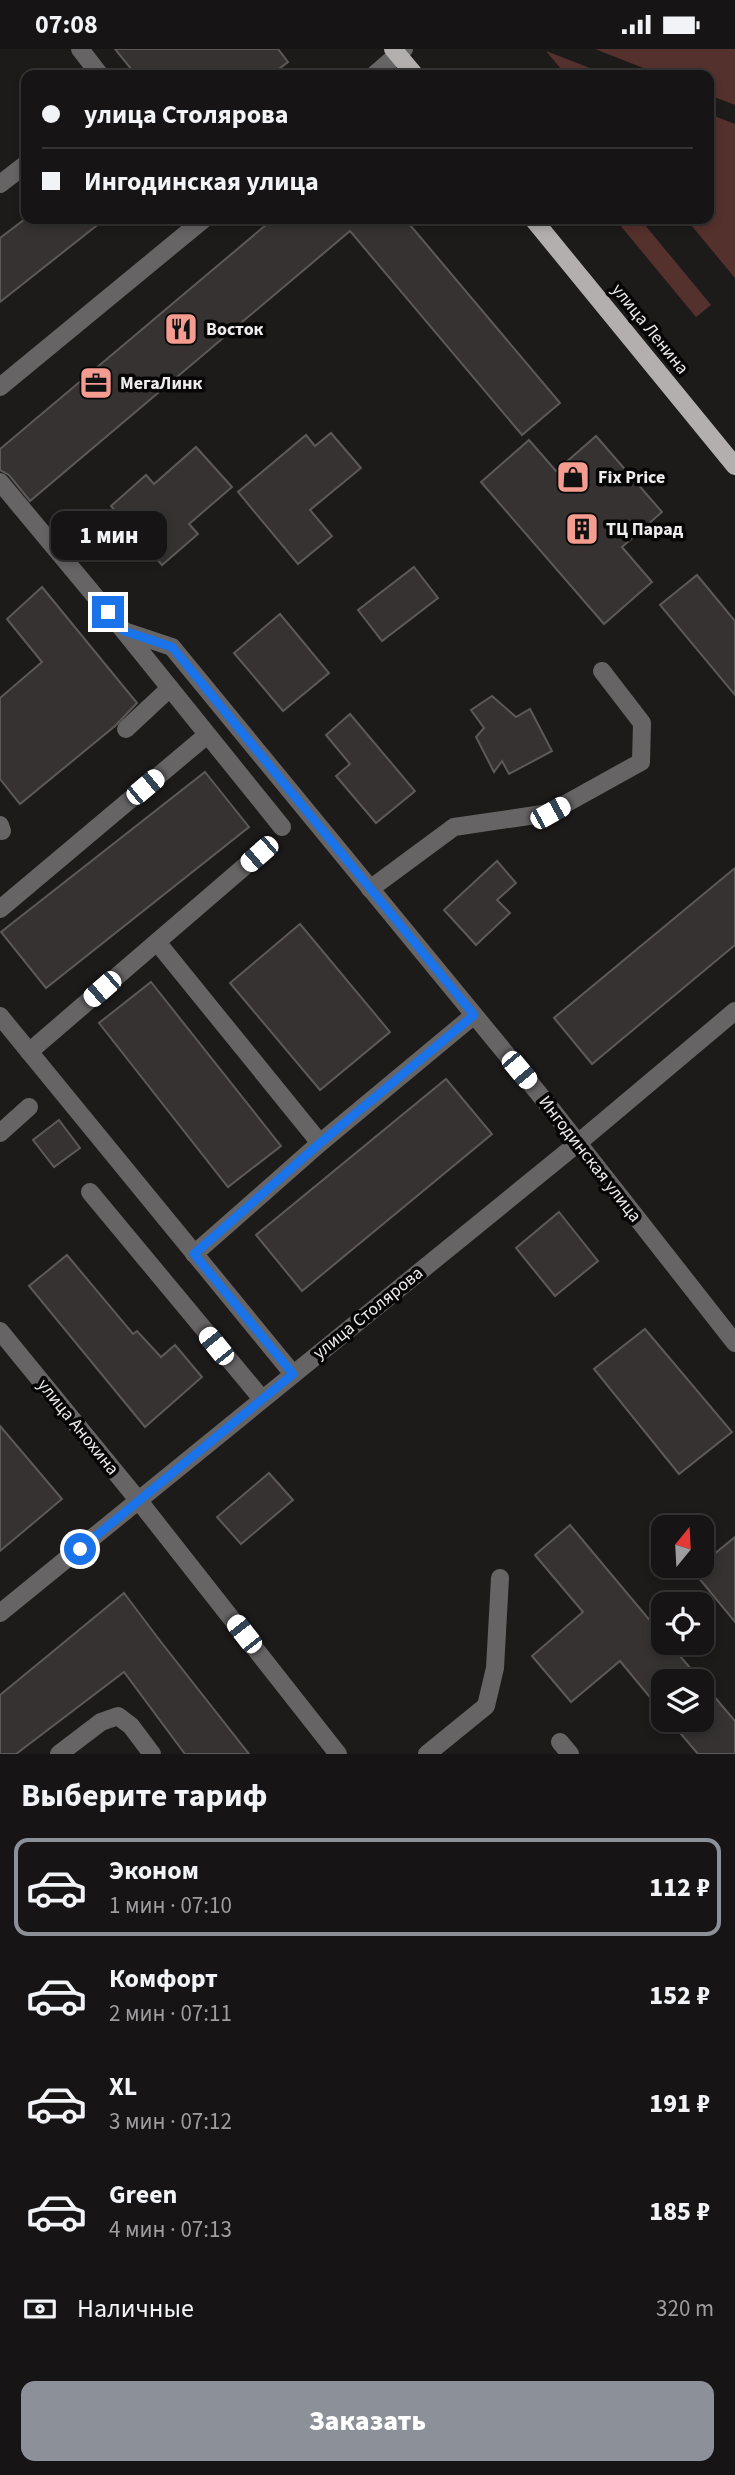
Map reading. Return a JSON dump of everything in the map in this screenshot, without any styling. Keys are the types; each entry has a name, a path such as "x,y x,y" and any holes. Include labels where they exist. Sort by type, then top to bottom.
{"main road":[{"path":"398,51 411,70"},
{"name":"улица Ленина","path":"537,224 735,466"}],"street":[{"path":"80,49 96,70"},
{"path":"379,70 398,51"},
{"path":"0,184 21,168"},
{"path":"0,387 198,224"},
{"path":"0,482 282,827"},
{"name":"Ингодинская улица","path":"124,631 172,647 578,1143 735,1343"},
{"path":"370,889 454,827 550,813 641,762 642,723 602,671"},
{"path":"126,729 170,688"},
{"path":"0,909 207,735"},
{"path":"29,1052 259,854"},
{"path":"156,941 320,1143"},
{"name":"улица Столярова","path":"0,1613 578,1143 735,1011"},
{"path":"194,1254 320,1143 474,1015"},
{"path":"0,1016 293,1374"},
{"path":"0,1133 29,1107"},
{"path":"90,1192 262,1399"},
{"name":"улица Анохина","path":"0,1331 139,1501 338,1754"},
{"path":"427,1754 486,1706 495,1668 500,1578"},
{"path":"59,1754 101,1722 118,1716 131,1727 152,1754"}],"shaded area":[{"path":"595,49 735,49 735,105 714,97 714,70 648,70"},
{"path":"546,51 595,70 562,70"},
{"path":"714,116 735,124 735,278 690,224 714,224"},
{"path":"619,224 644,224 711,305 696,317"}],"building":[{"path":"115,49 278,49 288,62 278,70 132,70"},
{"path":"21,222 99,224 0,302 0,238"},
{"path":"267,224 409,224 560,403 522,435 350,231 30,501 9,475 0,470 0,449"},
{"path":"331,433 361,468 310,510 332,536 298,564 238,492 306,435 315,446"},
{"name":"ТЦ Парад","path":"596,436 662,512 622,547 652,582 604,624 481,482 529,440 556,471"},
{"path":"196,447 232,487 189,524 198,534 162,565 111,506 146,475 154,484"},
{"path":"414,567 438,598 382,641 358,610"},
{"path":"697,575 735,621 735,695 660,605"},
{"path":"42,587 137,703 115,726 20,804 0,779 0,698 42,662 7,619"},
{"path":"280,614 329,673 283,711 234,653"},
{"path":"492,696 516,717 530,709 552,751 509,774 502,761 494,772 476,737 484,728 471,710"},
{"path":"350,714 415,791 376,823 336,776 350,764 326,735"},
{"path":"205,772 249,827 46,988 1,932"},
{"path":"497,861 516,883 497,900 510,913 476,945 444,910"},
{"path":"735,868 735,945 592,1064 554,1018"},
{"path":"300,924 390,1032 320,1090 230,983"},
{"path":"151,982 281,1146 228,1187 99,1023"},
{"path":"446,1079 492,1134 302,1291 256,1235"},
{"path":"59,1120 80,1148 54,1167 33,1140"},
{"path":"559,1212 598,1261 555,1296 516,1248"},
{"path":"67,1255 133,1334 137,1331 161,1357 175,1345 202,1377 145,1427 29,1286"},
{"path":"645,1329 732,1432 679,1474 594,1369"},
{"path":"0,1426 62,1499 0,1551"},
{"path":"269,1473 293,1500 241,1544 217,1517"},
{"path":"570,1525 651,1622 651,1655 679,1655 691,1669 651,1669 651,1698 620,1661 571,1702 532,1656 583,1612 535,1555"},
{"path":"735,1537 735,1622 714,1596 714,1592 710,1592 700,1579 714,1579 714,1554"},
{"path":"124,1593 249,1754 185,1754 124,1672 16,1754 0,1754 0,1695"},
{"path":"714,1696 735,1721 735,1754 698,1754 679,1732 714,1732"}],"place":[{"name":"Восток","path":"181,329"},
{"name":"МегаЛинк","path":"96,383"},
{"name":"Fix Price","path":"573,477"},
{"name":"ТЦ Парад","path":"582,529"}],"route":[{"path":"80,1549 293,1374 194,1254 320,1143 474,1015 172,647 124,631 108,612"}]}
